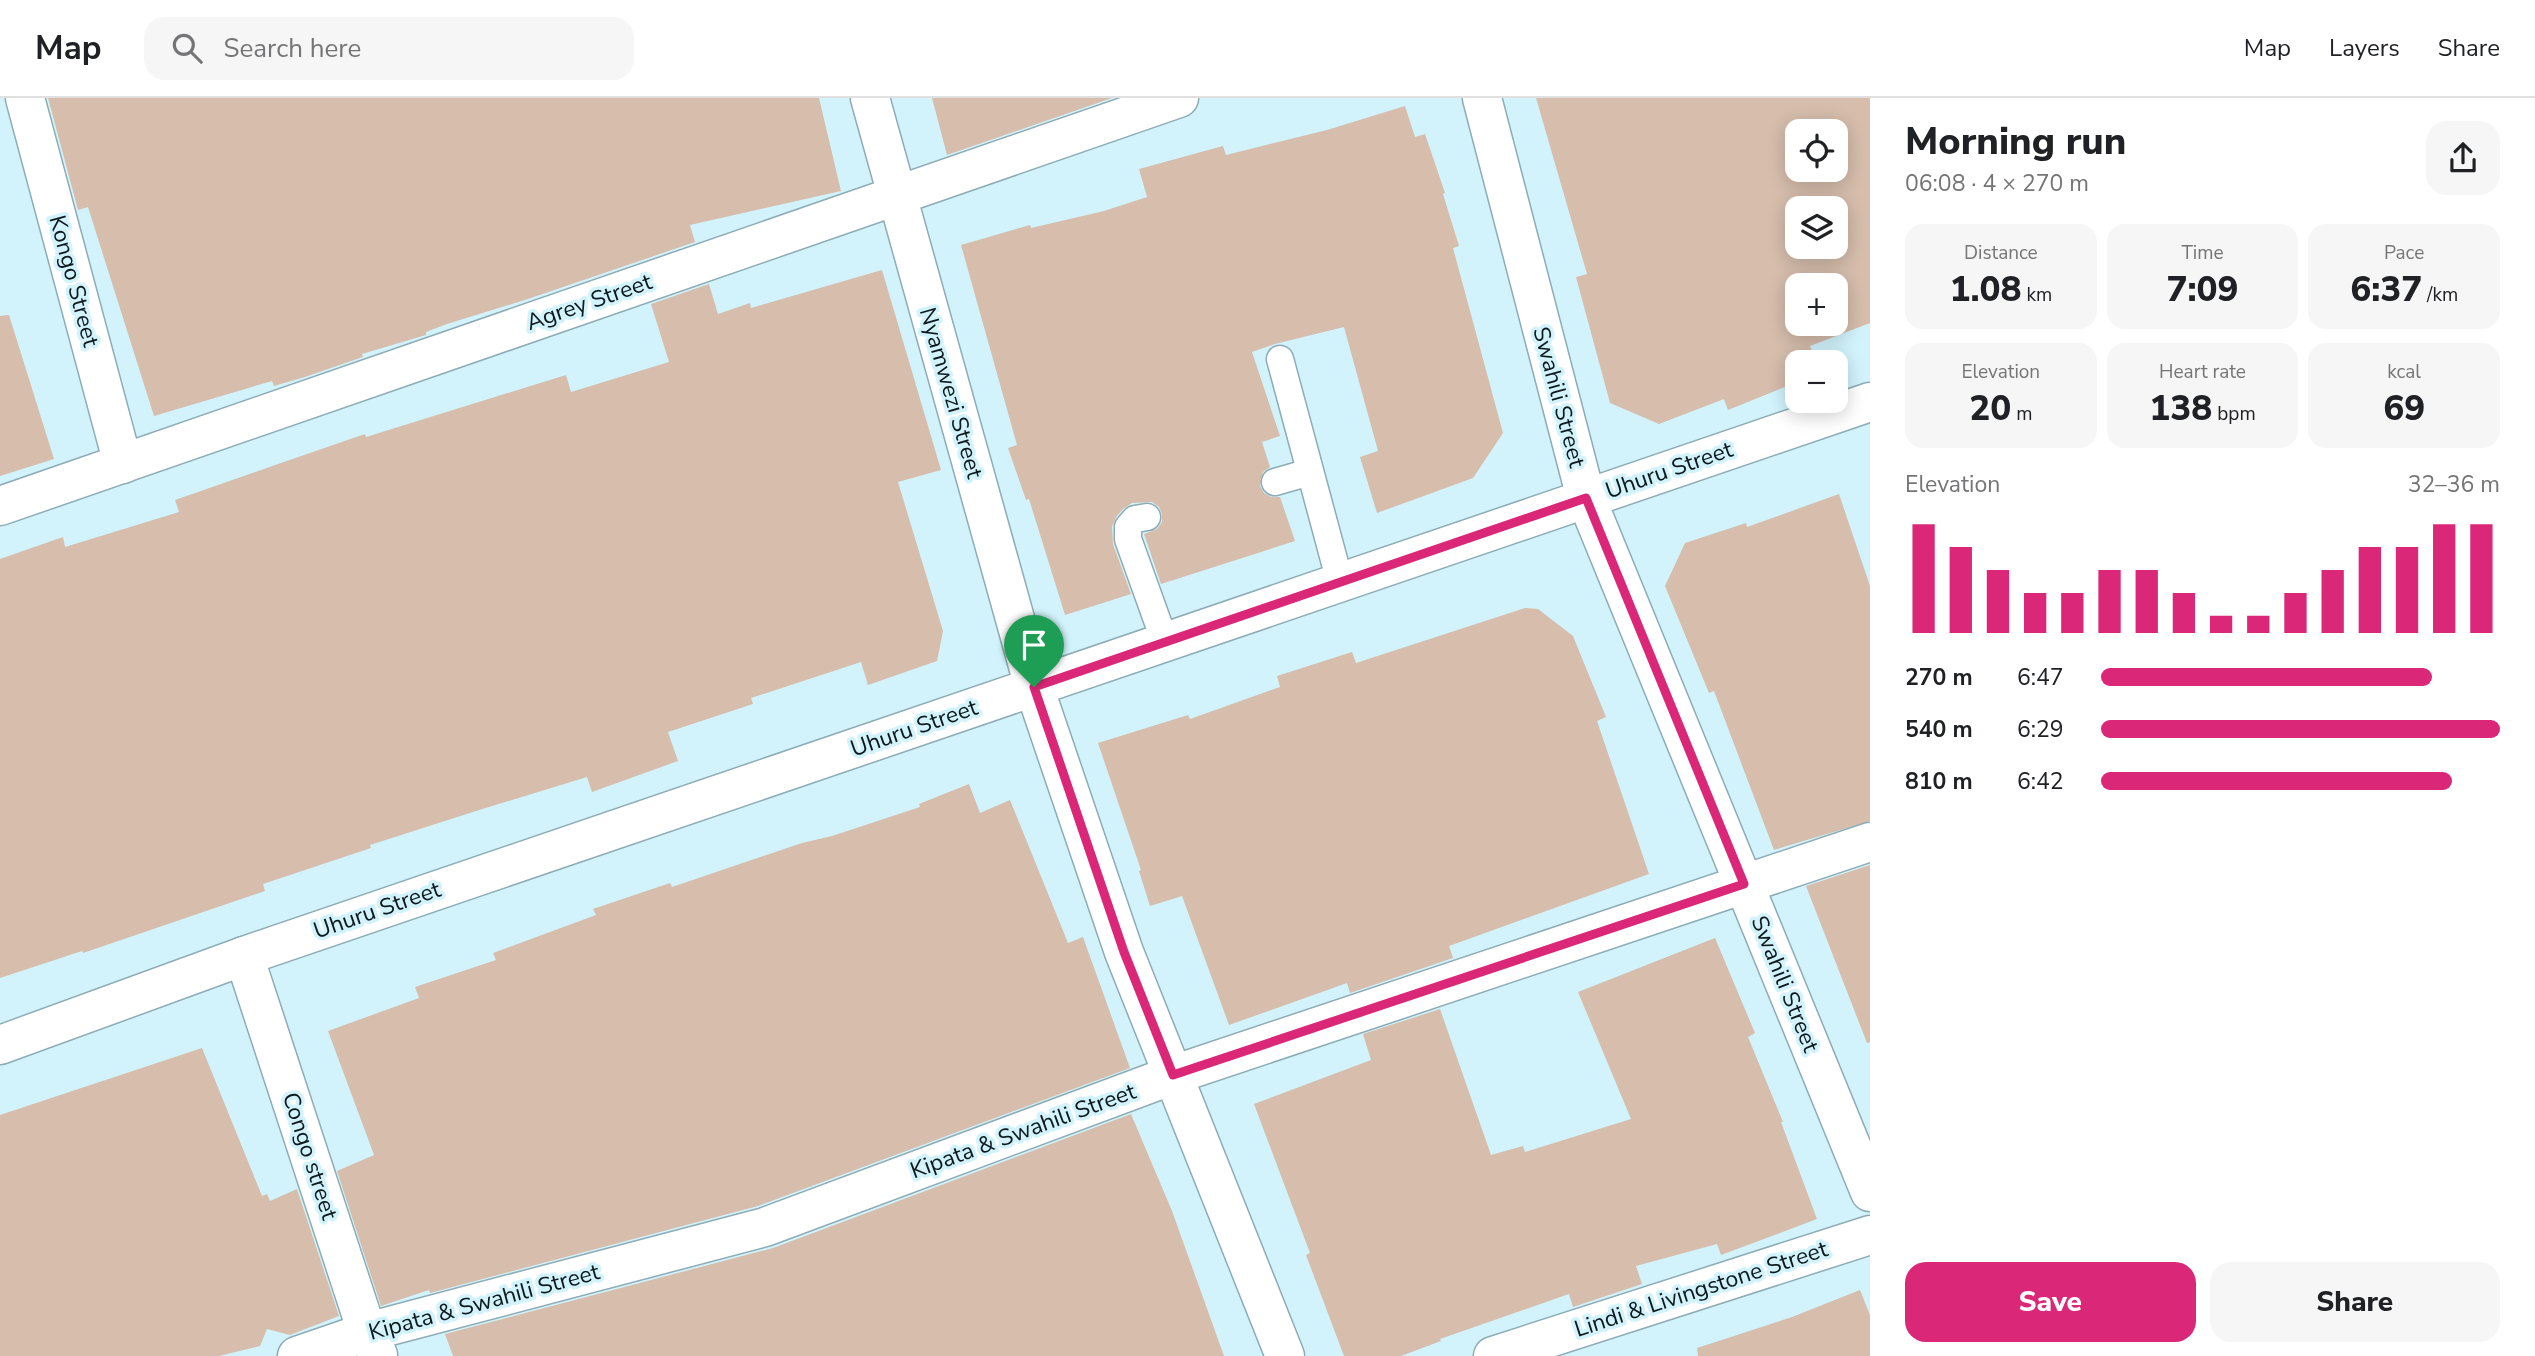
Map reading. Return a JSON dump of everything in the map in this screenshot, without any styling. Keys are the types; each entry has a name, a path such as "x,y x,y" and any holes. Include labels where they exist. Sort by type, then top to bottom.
{"street":[{"name":"Kongo Street","path":"25,98 123,464"},
{"name":"Nyamwezi Street","path":"870,98 1034,687 1124,952 1285,1356"},
{"name":"Agrey Street","path":"0,506 1179,98"},
{"name":"Swahili Street","path":"1482,98 1586,498 1870,1192"},
{"name":"Uhuru Street","path":"0,1045 244,956 1870,402"},
{"name":"Kipata & Swahili Street","path":"297,1356 373,1344 765,1227 1173,1075 1870,842"},
{"name":"Congo street","path":"244,956 373,1344"},
{"name":"Lindi & Livingstone Street","path":"1493,1356 1870,1235"}],"lane":[{"path":"1280,359 1340,582"},
{"path":"1275,482 1310,472"},
{"path":"1147,517 1135,519 1128,527 1128,539 1165,642"}],"building":[{"path":"48,98 819,98 841,191 690,225 695,242 447,324 426,332 426,335 362,354 363,357 305,377 274,386 272,381 154,416 88,207 78,210"},
{"path":"932,98 1112,98 947,155"},
{"path":"1536,98 1870,98 1870,323 1848,331 1848,273 1785,273 1785,336 1836,336 1810,346 1812,350 1785,350 1785,387 1728,410 1724,399 1659,424 1610,403 1576,277 1587,274"},
{"path":"1405,106 1415,137 1425,134 1445,193 1443,194 1459,246 1453,248 1503,433 1473,478 1377,513 1360,457 1378,451 1344,327 1275,344 1252,352 1280,436 1262,442 1270,467 1263,472 1260,486 1264,493 1271,497 1280,497 1295,541 1161,584 1144,534 1157,529 1162,522 1162,514 1159,507 1152,502 1132,503 1116,517 1112,527 1113,544 1131,594 1065,615 1029,499 1026,500 1008,448 1017,445 961,245 1030,225 1031,228 1104,211 1147,197 1139,169 1223,146 1226,155 1327,130"},
{"path":"882,270 941,470 898,482 943,631 937,661 868,685 861,662 751,698 753,704 668,732 678,761 592,792 587,777 476,811 370,845 371,848 263,884 265,891 83,953 82,951 0,978 0,559 63,537 65,547 179,512 175,500 365,434 366,437 566,375 571,392 669,362 651,304 709,284 718,314 750,303 751,308"},
{"path":"9,315 54,459 0,476 0,316"},
{"path":"1839,494 1870,586 1870,821 1774,850 1714,691 1709,693 1665,586 1685,543 1746,523 1747,527"},
{"path":"1525,608 1538,609 1573,636 1606,717 1597,721 1649,874 1449,946 1453,958 1350,993 1347,983 1229,1025 1182,896 1150,906 1139,871 1141,870 1098,743 1188,715 1190,719 1280,687 1277,676 1352,652 1356,663"},
{"path":"969,784 980,813 1010,800 1068,943 1083,937 1130,1068 758,1206 430,1293 429,1290 381,1306 337,1171 374,1155 328,1031 419,998 415,987 496,960 493,953 596,915 593,909 670,883 672,887 920,807 919,804"},
{"path":"1870,865 1870,1042 1867,1043 1806,886"},
{"path":"1715,938 1755,1033 1748,1037 1783,1122 1817,1219 1721,1255 1717,1244 1636,1266 1642,1284 1573,1307 1569,1294 1440,1339 1441,1341 1401,1356 1344,1356 1306,1255 1310,1253 1254,1104 1371,1060 1363,1034 1440,1009 1491,1155 1523,1146 1525,1152 1631,1119 1578,992"},
{"path":"202,1048 262,1196 267,1194 270,1201 297,1189 339,1316 290,1335 267,1329 260,1346 219,1356 0,1356 0,1115"},
{"path":"1131,1114 1172,1211 1224,1356 453,1356 445,1334 773,1248"},
{"path":"1860,1290 1870,1315 1870,1356 1698,1356 1697,1348 1792,1317"}],"route":[{"path":"1586,498 1744,884 1173,1075 1124,952 1034,687 1586,498"}]}
